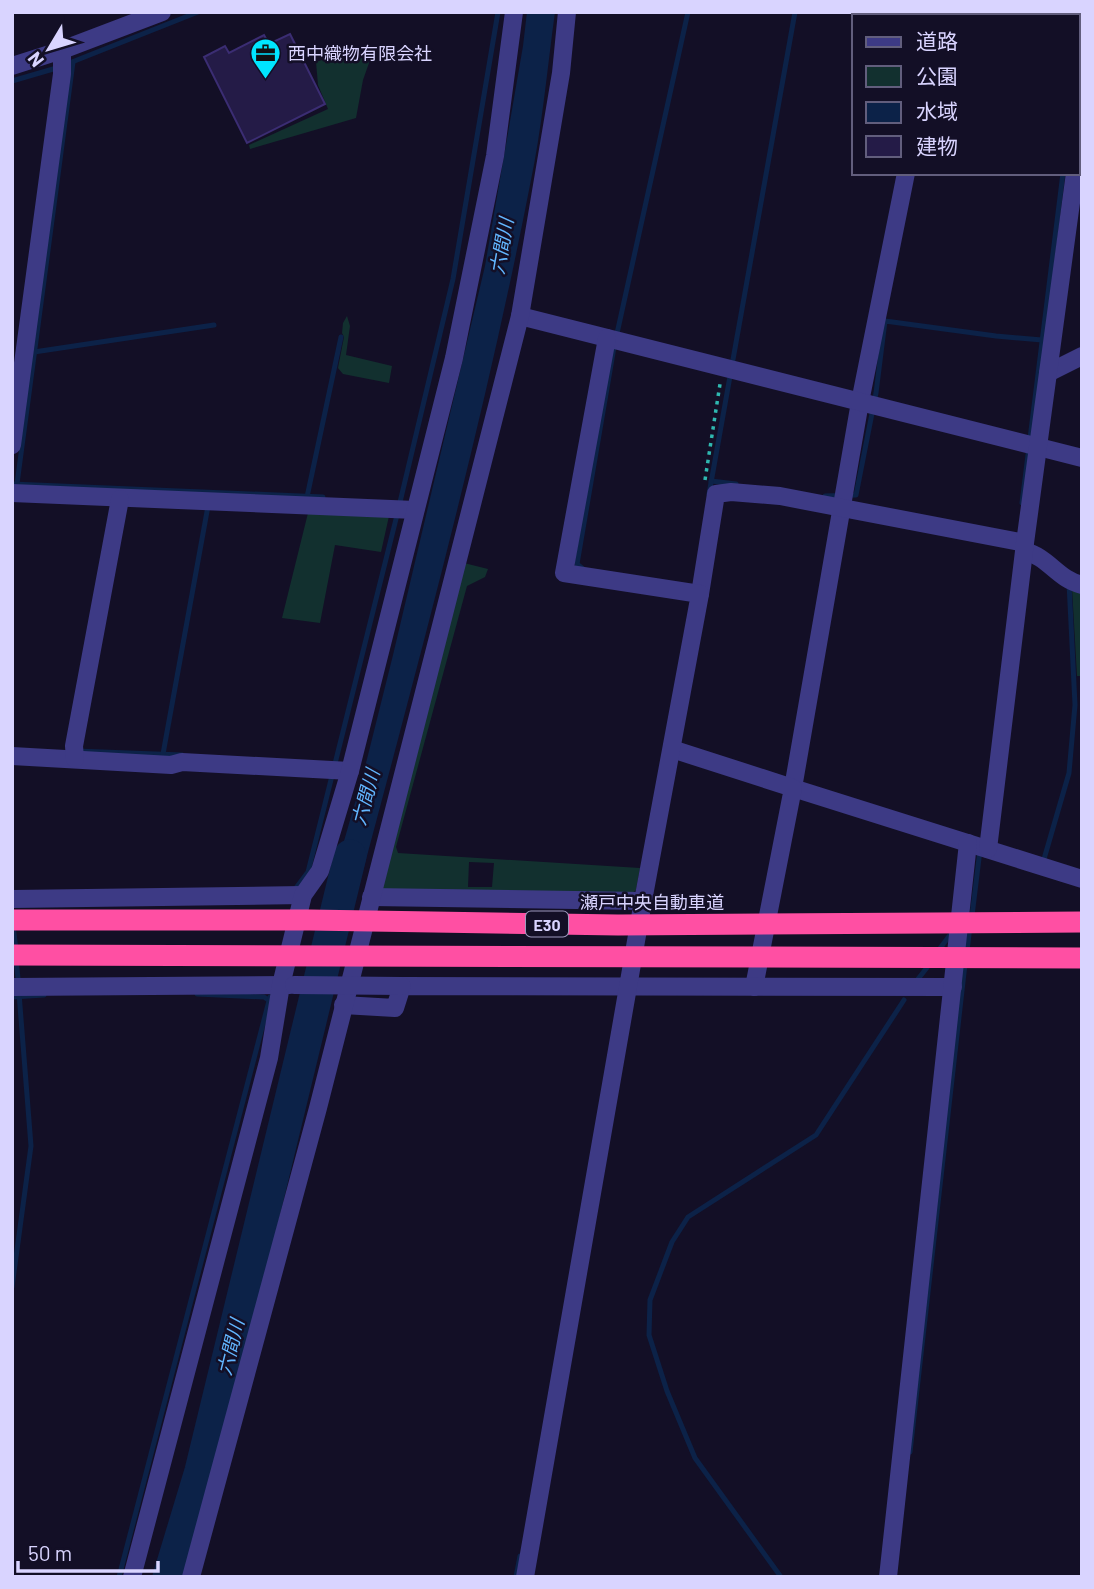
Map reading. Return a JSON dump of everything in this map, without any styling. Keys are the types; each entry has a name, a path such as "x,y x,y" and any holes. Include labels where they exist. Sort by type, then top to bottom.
{"highway":[{"name":"瀬戸中央自動車道","path":"12,920 309,920 618,925 1082,922"},
{"name":"E30","path":"12,955 1082,958"}],"street":[{"path":"12,66 62,61 162,12"},
{"path":"132,1577 269,1058 287,985 303,895 320,871 339,770 404,510 454,358 495,156 514,12"},
{"path":"191,1577 343,1005 520,316 561,73 567,12"},
{"path":"12,445 62,61"},
{"path":"754,987 793,788 843,501 870,404 906,175"},
{"path":"888,1577 953,987 979,847 1032,445 1048,373 1075,175"},
{"path":"520,316 1082,458"},
{"path":"613,340 564,573 695,594"},
{"path":"1048,373 1082,356"},
{"path":"525,1577 672,749 695,594 716,494 731,492 843,501 1021,544 1072,582"},
{"path":"12,493 404,510"},
{"path":"75,753 120,499"},
{"path":"672,749 1082,879"},
{"path":"12,756 75,753 171,765 182,762 339,770"},
{"path":"12,899 303,895"},
{"path":"371,897 643,901"},
{"path":"12,988 287,985 953,987"},
{"path":"343,1005 396,1008 402,986"}],"path":[{"path":"708,485 705,482 729,369"}],"green space":[{"path":"364,46 369,63 356,118 250,149 249,145 328,109 318,85 316,62"},
{"path":"347,316 350,326 346,355 392,366 389,383 343,374 338,368 344,337 343,323"},
{"path":"308,513 389,516 381,552 335,545 320,623 282,618"},
{"path":"464,563 488,569 485,577 467,586 396,847 398,853 640,868 636,890 631,894 381,891","holes":["469,862 494,863 492,887 468,887"]},
{"path":"1072,588 1082,588 1082,676 1077,676"}],"water":[{"path":"527,12 555,12 534,164 492,365 355,901 327,900 363,775 393,655 485,266"}],"building":[{"name":"西中織物有限会社","path":"290,34 325,104 247,143 204,57 225,46 229,53 264,35 269,44"}],"waterway":[{"path":"72,62 198,12"},
{"path":"296,888 308,872 453,279 498,12"},
{"path":"616,338 688,12"},
{"path":"709,494 795,12"},
{"path":"17,484 73,62"},
{"path":"12,81 60,67"},
{"path":"1022,503 1063,175"},
{"path":"825,496 856,495 876,393 885,321 1042,340"},
{"path":"34,352 214,325"},
{"path":"307,497 341,337"},
{"path":"583,569 577,564 614,347"},
{"path":"711,481 736,484"},
{"path":"12,484 323,497"},
{"path":"163,754 208,506"},
{"path":"1044,859 1069,773 1075,705 1069,583"},
{"path":"76,751 182,755"},
{"path":"972,916 980,850"},
{"name":"六間川","path":"169,1577 201,1471 350,856"},
{"path":"13,925 16,950"},
{"path":"967,951 970,926"},
{"path":"938,951 953,931"},
{"path":"16,960 18,978"},
{"path":"910,1452 965,964"},
{"path":"918,979 929,965"},
{"path":"12,1287 31,1146 19,993"},
{"path":"197,994 264,997 270,1001"},
{"path":"12,997 44,995"},
{"path":"119,1577 270,997"},
{"path":"781,1577 695,1458 667,1391 649,1335 650,1300 672,1242 688,1217 816,1135 904,1000"},
{"path":"516,1577 520,1556"}],"place":[{"name":"西中織物有限会社","path":"265,80"}]}
